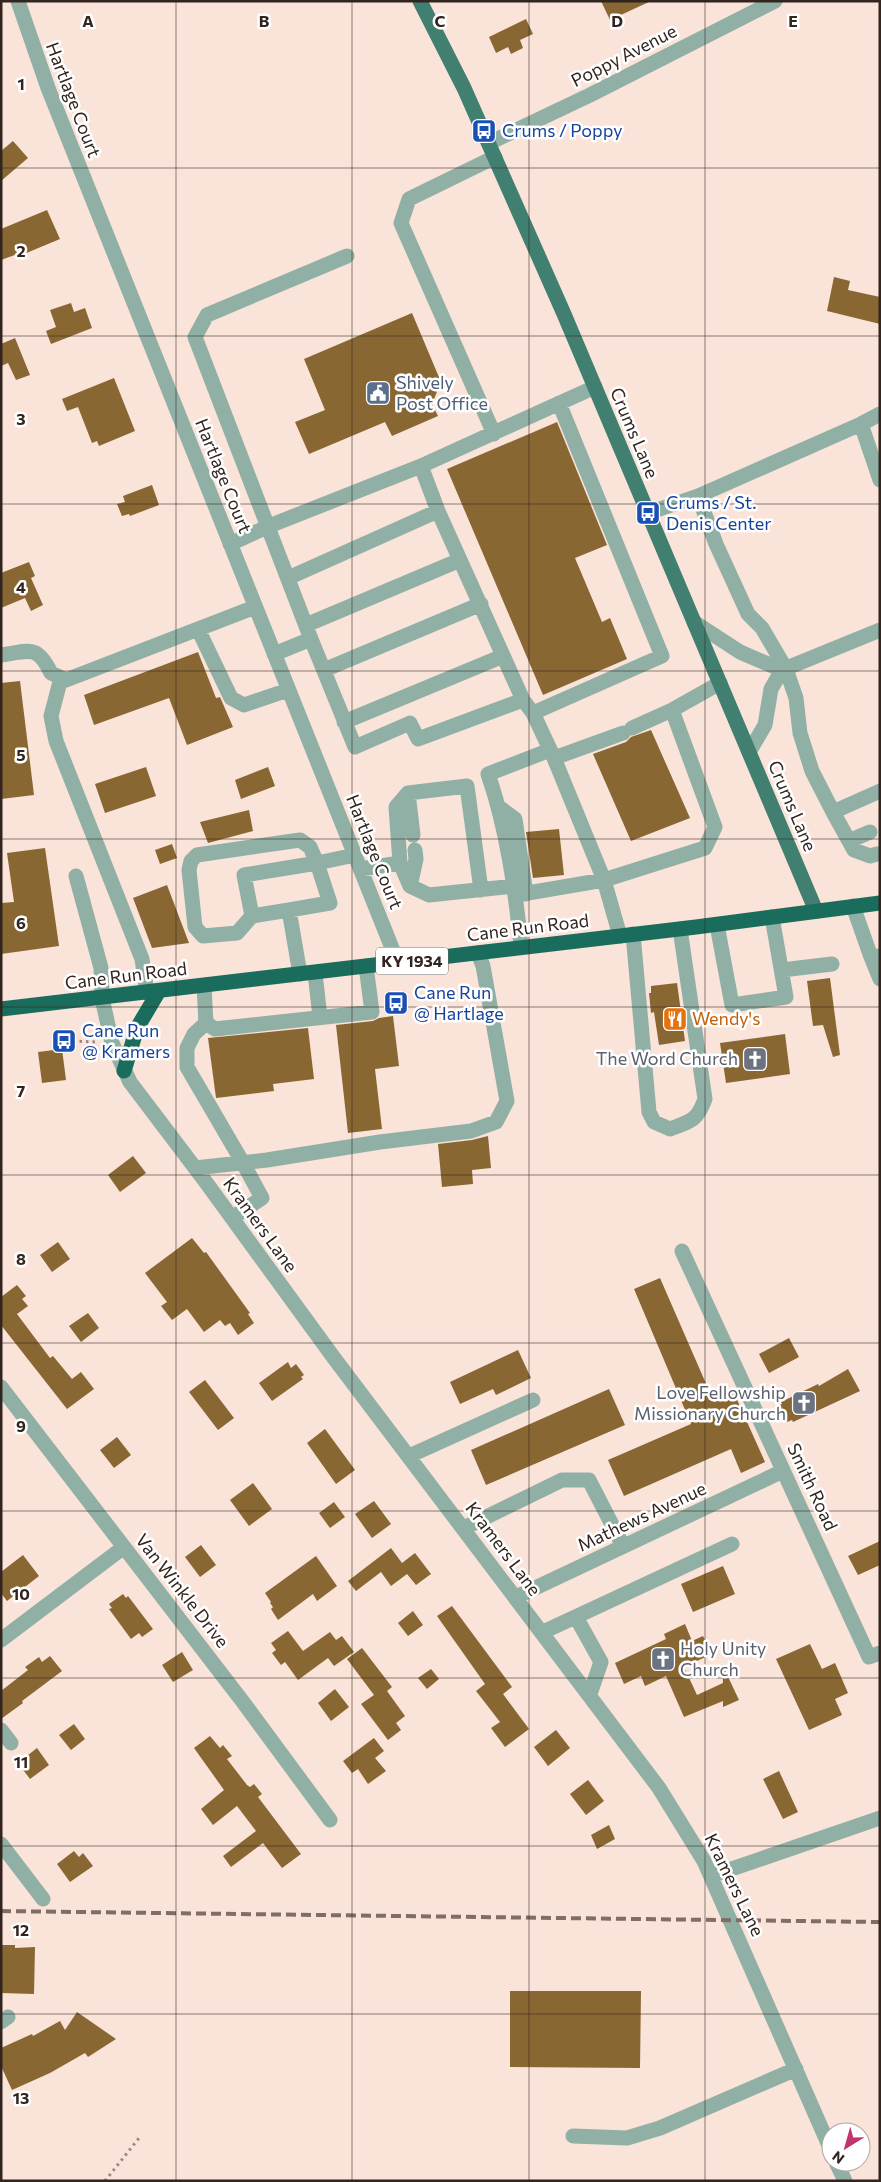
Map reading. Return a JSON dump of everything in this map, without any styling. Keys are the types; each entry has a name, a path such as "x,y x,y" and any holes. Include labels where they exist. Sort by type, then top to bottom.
{"highway":[{"name":"Cane Run Road","path":"1,1009 478,953 521,946 680,929 880,903"},
{"path":"124,1071 137,1028 153,992"}],"main road":[{"name":"Crums Lane","path":"420,1 464,88 489,143 595,387 816,911"}],"street":[{"name":"Hartlage Court","path":"18,1 48,88 398,962"},
{"name":"Poppy Avenue","path":"489,143 590,95 775,1"},
{"path":"494,434 401,223 409,199 495,157"},
{"path":"347,256 207,315 195,337 344,722 355,747 410,723 418,739 523,700"},
{"path":"230,544 269,526 420,466 595,387"},
{"path":"533,713 662,656 559,403"},
{"path":"648,513 698,496 880,414"},
{"path":"861,424 880,480"},
{"path":"420,466 438,511 523,700 533,713 552,754 626,935 649,1112 654,1122 670,1129 694,1120 700,1112 705,1099 680,929"},
{"path":"698,496 716,544 748,614 762,628 784,669 796,698 800,734 810,764 833,812 854,850 870,856 877,854"},
{"path":"288,578 438,511"},
{"path":"274,654 309,632 460,560"},
{"path":"324,670 481,604"},
{"path":"1,655 31,650 43,656 51,673 66,680 255,607"},
{"path":"694,622 740,652 784,669"},
{"path":"198,629 231,698 244,705 288,690"},
{"path":"749,752 765,725 770,689 784,669 880,630"},
{"path":"344,722 503,656"},
{"path":"61,678 51,716 56,741 142,959 153,992"},
{"path":"521,946 518,892 499,807 488,774 628,730 672,710 720,683"},
{"path":"481,890 467,786 408,793 396,808 400,863 410,886 429,895 481,890 518,892 604,880 705,848 715,827 672,710"},
{"path":"833,812 880,791"},
{"path":"408,793 416,859 410,886"},
{"path":"849,841 876,830"},
{"path":"300,840 310,847 330,903 289,910 252,916 237,933 203,936 196,927 189,870 191,860 197,855 300,840"},
{"path":"252,916 244,875 354,855"},
{"path":"360,869 400,863"},
{"name":"Kramers Lane","path":"76,876 100,968 102,998 112,1043 130,1082 334,1358 660,1788 679,1818 710,1876 821,2127"},
{"path":"853,906 875,957 880,979"},
{"path":"289,910 320,1018"},
{"path":"717,924 732,1005 786,997 772,917"},
{"path":"195,1168 243,1163 380,1142 471,1132 496,1122 507,1101 483,966 478,953"},
{"path":"782,970 832,964"},
{"path":"204,986 206,1023 215,1030 372,1012 366,966"},
{"path":"206,1023 194,1034 187,1048 187,1067 262,1198 232,1218"},
{"name":"Smith Road","path":"682,1251 783,1470 874,1655"},
{"name":"Van Winkle Drive","path":"1,1387 243,1702 330,1820"},
{"path":"409,1456 533,1400"},
{"name":"Mathews Avenue","path":"516,1597 783,1470"},
{"path":"464,1528 562,1480 589,1480 623,1546"},
{"path":"543,1632 732,1544"},
{"path":"1,1640 124,1547"},
{"path":"576,1617 601,1662 590,1694"},
{"path":"1,1730 11,1743"},
{"path":"710,1876 880,1818"},
{"path":"1,1844 43,1898"},
{"path":"573,2136 627,2138 660,2128 796,2069"}],"path":[{"path":"73,1041 112,1043"},
{"path":"105,2181 139,2138"}],"building":[{"path":"601,1 651,1 610,20"},
{"path":"526,19 533,34 520,40 523,48 511,54 508,47 496,53 489,37"},
{"path":"13,141 28,158 1,181 1,151"},
{"path":"47,210 60,239 24,254 23,252 1,260 1,229"},
{"path":"834,277 850,281 848,290 880,297 880,324 827,311"},
{"path":"71,303 74,312 85,308 92,328 51,344 46,331 56,327 50,310"},
{"name":"Shively Post Office","path":"412,313 441,382 432,404 438,416 392,436 385,422 309,454 295,422 325,410 304,359"},
{"path":"15,338 30,375 16,380 8,363 1,366 1,344"},
{"path":"114,378 135,431 99,446 97,441 92,443 78,407 67,411 62,399"},
{"path":"557,422 607,545 575,558 602,622 610,618 627,659 543,695 447,469"},
{"path":"152,485 159,505 130,516 129,514 122,516 117,504 125,502 123,496"},
{"path":"29,562 35,576 31,578 43,605 31,611 25,598 1,608 1,573"},
{"path":"198,652 216,698 220,697 233,727 187,745 169,698 94,725 84,695"},
{"path":"20,681 34,795 1,799 1,683"},
{"path":"651,730 690,818 631,841 593,754 626,742 631,737"},
{"path":"146,767 156,796 105,813 95,784"},
{"path":"268,767 275,786 241,799 235,780"},
{"path":"249,810 253,831 208,843 200,822"},
{"path":"559,829 564,875 533,878 526,832"},
{"path":"172,844 177,858 160,864 155,850"},
{"path":"45,848 59,946 1,954 1,903 14,902 7,853"},
{"path":"167,885 189,943 152,948 133,898"},
{"path":"830,978 840,1055 833,1057 823,1025 813,1026 807,981"},
{"path":"677,983 685,1041 659,1045 654,1012 651,1013 649,993 651,993 651,986"},
{"path":"393,1016 399,1066 375,1069 382,1129 348,1133 336,1025 373,1021"},
{"path":"308,1028 314,1079 273,1084 274,1091 216,1098 208,1038"},
{"name":"The Word Church","path":"785,1034 790,1074 726,1083 720,1043"},
{"path":"62,1049 66,1080 42,1083 38,1052"},
{"path":"488,1136 491,1168 472,1170 473,1184 442,1187 438,1144"},
{"path":"133,1156 146,1173 120,1192 108,1175"},
{"path":"192,1238 204,1253 206,1252 250,1313 248,1314 254,1323 238,1335 230,1323 225,1326 220,1320 204,1332 187,1309 172,1320 161,1306 167,1302 145,1273"},
{"path":"58,1242 70,1259 52,1272 40,1255"},
{"path":"660,1278 714,1402 734,1393 765,1462 741,1473 731,1449 624,1496 608,1460 691,1424 634,1289"},
{"path":"17,1285 26,1296 22,1299 28,1306 17,1314 50,1358 53,1356 72,1379 81,1372 94,1389 67,1409 1,1325 1,1297"},
{"path":"88,1313 99,1328 81,1342 69,1326"},
{"path":"789,1338 799,1357 769,1373 759,1354"},
{"path":"518,1350 531,1378 496,1395 493,1389 460,1404 450,1382"},
{"path":"288,1362 291,1368 296,1364 304,1375 301,1377 303,1379 272,1401 259,1383"},
{"path":"848,1369 860,1391 793,1422 792,1420 787,1422 779,1405 782,1404 781,1402 818,1384 819,1386"},
{"path":"205,1380 234,1418 218,1430 189,1392"},
{"path":"609,1389 625,1425 486,1485 471,1450"},
{"path":"325,1429 355,1470 336,1484 307,1443"},
{"path":"117,1437 131,1455 114,1468 100,1450"},
{"path":"253,1483 272,1509 249,1526 230,1500"},
{"path":"374,1501 391,1524 372,1538 355,1514"},
{"path":"334,1502 345,1517 330,1528 319,1513"},
{"path":"880,1541 880,1565 858,1575 848,1556"},
{"path":"201,1545 216,1565 200,1577 185,1557"},
{"path":"391,1548 402,1563 415,1553 431,1574 416,1585 407,1574 391,1586 381,1572 356,1591 348,1581"},
{"path":"23,1555 39,1576 7,1601 1,1593 1,1572"},
{"path":"316,1556 337,1586 317,1601 313,1594 278,1620 271,1609 273,1607 265,1593"},
{"path":"723,1566 735,1594 693,1612 681,1584"},
{"path":"123,1594 126,1598 128,1596 153,1629 142,1637 139,1633 131,1639 109,1609 112,1608 109,1604"},
{"path":"452,1606 512,1687 503,1694 529,1729 505,1747 491,1728 500,1722 476,1691 485,1684 437,1616"},
{"path":"413,1611 423,1625 408,1636 398,1623"},
{"name":"Holy Unity Church","path":"685,1624 692,1641 703,1636 712,1654 684,1667 697,1695 723,1683 722,1664 739,1700 723,1707 723,1701 684,1717 666,1676 645,1686 641,1676 624,1684 615,1663 666,1639 664,1634"},
{"path":"288,1631 303,1651 330,1632 336,1640 342,1636 354,1652 334,1666 328,1658 298,1680 285,1662 281,1665 272,1653 276,1650 271,1643"},
{"path":"810,1644 822,1669 835,1663 848,1693 835,1699 842,1715 809,1730 776,1659"},
{"path":"362,1648 392,1687 387,1691 405,1716 396,1723 401,1730 388,1740 361,1704 374,1695 347,1659"},
{"path":"182,1652 193,1670 173,1682 162,1665"},
{"path":"50,1656 62,1671 1,1719 1,1691 28,1670 25,1667 39,1657 42,1662"},
{"path":"431,1669 439,1679 427,1689 418,1678"},
{"path":"335,1689 349,1707 331,1721 318,1703"},
{"path":"74,1724 85,1739 71,1750 59,1735"},
{"path":"556,1730 570,1748 548,1766 534,1747"},
{"path":"210,1736 220,1748 223,1745 232,1756 227,1759 247,1785 250,1787 254,1784 262,1794 258,1797 301,1854 282,1868 263,1843 231,1867 223,1856 256,1831 237,1806 213,1825 201,1809 224,1790 194,1748"},
{"path":"374,1738 384,1751 375,1758 386,1771 368,1784 358,1769 352,1773 343,1761"},
{"path":"37,1748 49,1765 30,1779 18,1763"},
{"path":"779,1771 798,1812 783,1819 763,1779"},
{"path":"588,1780 604,1801 586,1815 570,1794"},
{"path":"609,1825 615,1839 597,1849 591,1835"},
{"path":"74,1851 79,1857 83,1853 93,1866 70,1882 57,1864"},
{"path":"1,1945 15,1945 15,1948 35,1947 34,1994 1,1993"},
{"path":"510,1991 641,1991 640,2068 510,2067"},
{"path":"77,2012 116,2039 88,2057 85,2053 50,2073 12,2090 1,2066 1,2048 32,2034 33,2036 60,2021 65,2030"}],"railway":[{"path":"1,1911 880,1922"}],"place":[{"name":"Crums / Poppy","path":"484,131"},
{"name":"Shively Post Office","path":"378,393"},
{"name":"Crums / St. Denis Center","path":"648,513"},
{"name":"Cane Run @ Hartlage","path":"396,1003"},
{"name":"Wendy's","path":"675,1019"},
{"name":"Cane Run @ Kramers","path":"64,1041"},
{"name":"The Word Church","path":"755,1059"},
{"name":"Love Fellowship Missionary Church","path":"804,1403"},
{"name":"Holy Unity Church","path":"663,1659"}]}
